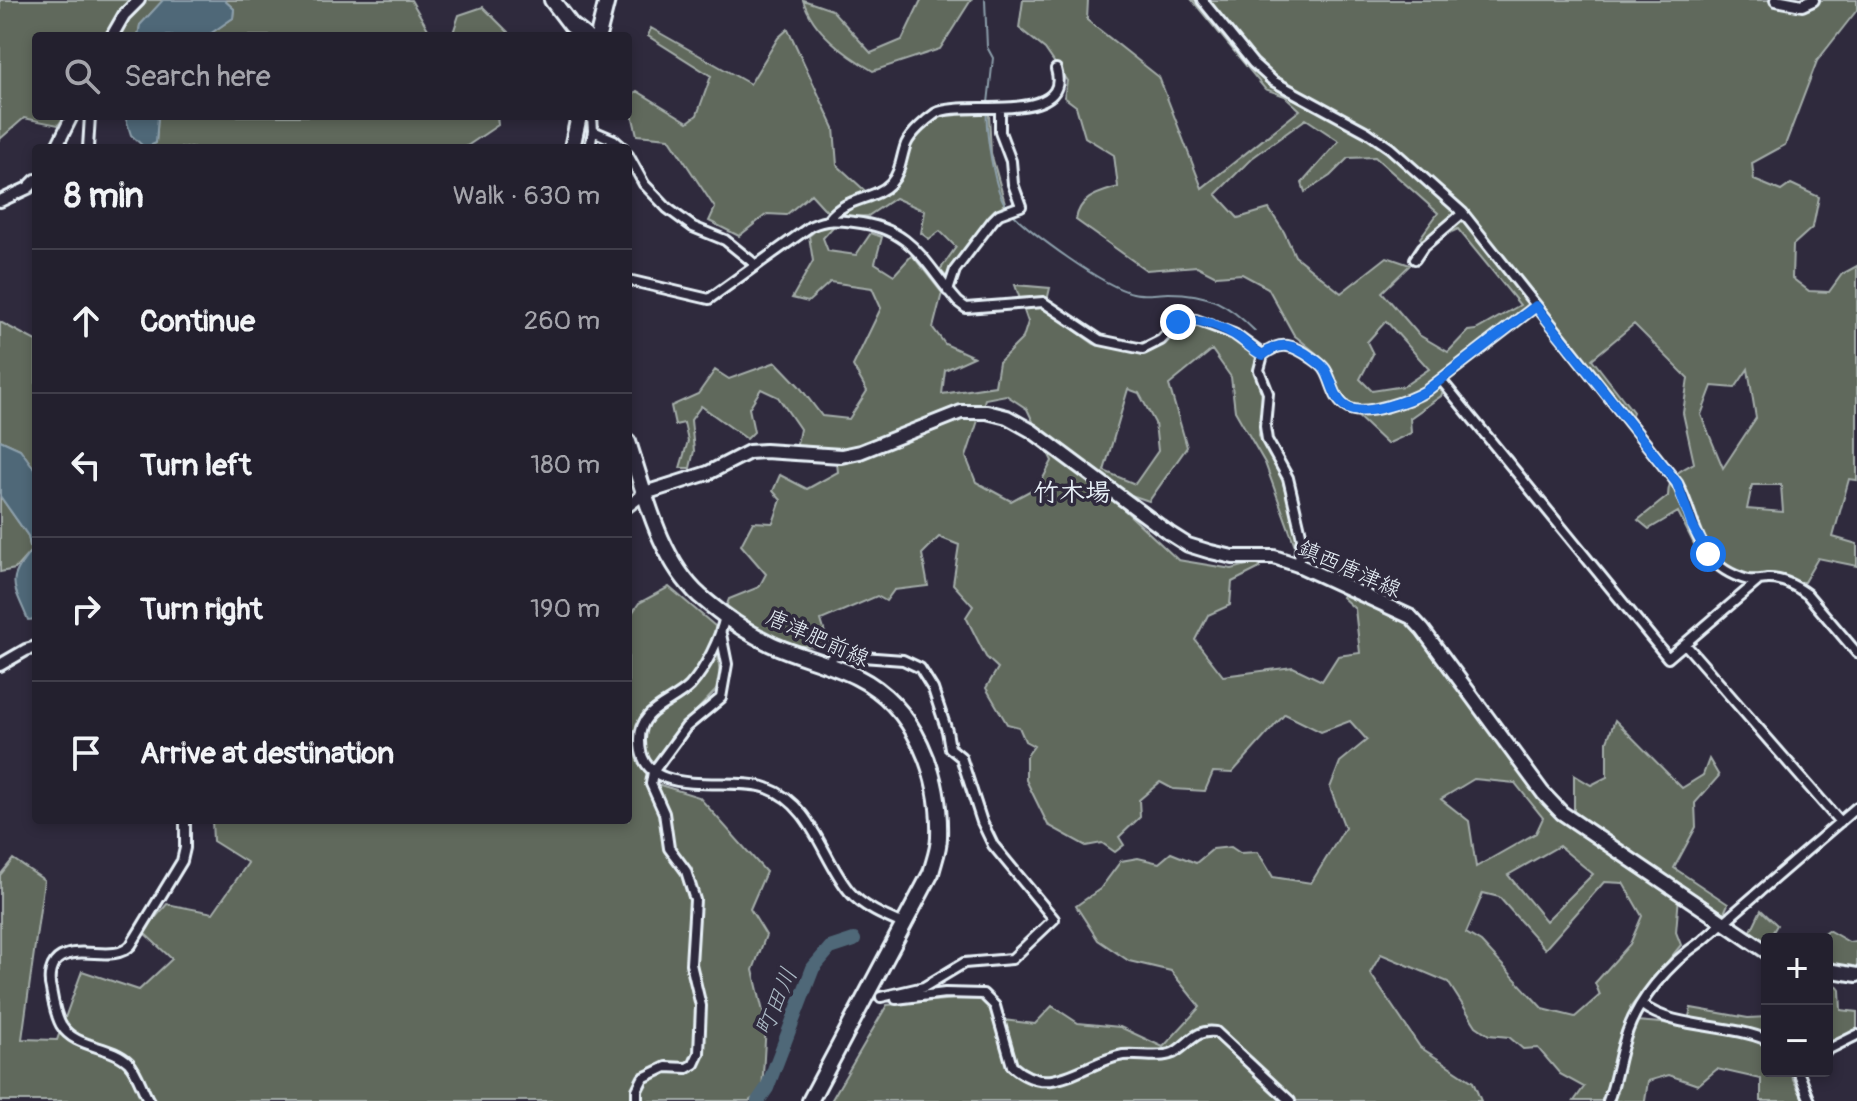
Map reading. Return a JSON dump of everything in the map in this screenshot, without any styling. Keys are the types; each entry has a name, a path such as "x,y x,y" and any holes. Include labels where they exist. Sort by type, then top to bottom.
{"main road":[{"path":"552,0 580,32"},
{"path":"599,32 607,0"},
{"path":"573,144 578,120"},
{"name":"鎮西唐津線","path":"645,493 708,473 749,452 841,456 860,452 961,412 987,412 1007,417 1032,431 1188,545 1233,557 1274,557 1411,617 1543,793 1562,813 1761,948"},
{"name":"唐津肥前線","path":"632,454 673,561 697,593 725,616 770,643 858,677 885,696 908,723 928,759 938,799 939,840 931,873 875,996 810,1101"},
{"path":"1833,971 1857,975"}],"street":[{"path":"114,32 124,15 139,0"},
{"path":"1202,0 1253,63 1273,81 1367,132 1390,148 1463,213 1677,483 1692,525 1708,554 1736,575 1758,581 1781,580 1798,587 1857,653"},
{"path":"1776,0 1802,5 1813,0"},
{"path":"632,281 709,299 811,226 829,219 854,199 874,194 891,183 897,175 911,135 935,114 954,107 997,108 1042,102 1057,85 1056,69"},
{"path":"948,291 955,270 993,220 999,214 1021,206 1013,184 1011,161 1000,132 997,108"},
{"path":"58,144 70,120"},
{"path":"88,144 90,120"},
{"path":"591,144 592,120"},
{"path":"593,131 618,144"},
{"path":"632,162 644,184 667,208 693,227 725,240 756,265"},
{"path":"0,201 32,184"},
{"path":"1415,259 1423,247 1463,213"},
{"path":"829,219 881,226 902,236 966,308 1043,302 1100,340 1143,349 1153,346 1178,322 1196,320 1234,334 1263,355"},
{"path":"1298,565 1302,538 1288,478 1267,440 1268,393 1259,370 1263,355 1280,345 1290,344 1301,349 1325,369 1341,403 1355,410 1410,400 1441,380 1536,306"},
{"path":"1441,380 1668,658 1758,581"},
{"path":"632,503 645,493"},
{"path":"725,616 721,634 693,683 645,718 639,744 646,764 653,772 680,782 741,782 768,788 784,797 799,811 821,843 847,890 870,908 905,925"},
{"path":"637,1101 637,1090 643,1078 666,1067 687,1068 694,1064 699,1053 701,1006 691,964 695,900 686,871 669,848 664,813 651,784 653,772 686,727 721,698 727,664 721,634"},
{"path":"1849,643 1857,637"},
{"path":"1685,644 1840,822"},
{"path":"0,665 32,648"},
{"path":"824,664 835,655 859,655 911,662 925,674 947,731 950,748 961,757 982,822 993,845 1054,919 1012,959 964,963 924,987 875,996"},
{"path":"1608,1101 1632,1020 1684,953 1857,807"},
{"path":"149,1101 131,1066 110,1051 81,1041 62,1027 49,983 50,970 61,957 80,952 119,954 131,945 182,861 185,824"},
{"path":"875,996 897,999 974,992 983,994 995,1006 1012,1066 1033,1079 1053,1082 1119,1056 1165,1055 1174,1052 1191,1037 1205,1031 1216,1032 1290,1101"},
{"path":"1642,1005 1655,1015 1749,1032 1761,1037"},
{"path":"1833,1047 1857,1035"},
{"path":"1800,1077 1810,1101"}],"green space":[{"path":"0,0 164,0 140,25 139,32 32,32 32,120 24,118 0,139"},
{"path":"224,0 411,0 430,32 213,32 233,18 234,9"},
{"path":"803,0 832,10 871,53 902,40 921,0 971,0 940,49 873,71 822,32"},
{"path":"1023,0 1088,0 1087,20 1159,77 1202,188 1300,110 1285,96 1265,89 1192,0 1857,0 1857,10 1817,61 1785,145 1752,163 1754,180 1781,191 1791,184 1819,197 1813,227 1793,245 1792,278 1809,291 1829,292 1842,274 1857,266 1857,480 1849,479 1833,537 1857,544 1857,566 1818,558 1804,582 1737,581 1698,552 1678,512 1649,529 1638,520 1668,496 1675,475 1694,463 1683,413 1688,378 1634,324 1592,359 1633,412 1631,417 1607,398 1538,305 1450,372 1441,396 1410,418 1411,433 1387,444 1336,396 1321,357 1294,335 1268,288 1242,274 1216,276 1197,266 1146,270 1076,220 1086,201 1118,187 1114,155 1085,137 1076,106 1064,97 1067,81 1045,49 1019,28","holes":["1306,119 1339,141 1302,183 1305,192 1330,176 1348,158 1375,157 1438,213 1420,238 1425,244 1458,229 1520,305 1476,330 1468,331 1448,352 1419,335 1382,292 1410,265 1387,257 1341,293 1295,256 1269,209 1238,218 1216,194 1252,158","1386,321 1429,369 1404,386 1372,391 1360,379 1373,354 1367,342","1748,369 1756,418 1723,468 1701,415 1712,386 1735,388","1752,485 1781,485 1783,512 1747,509"]},
{"path":"483,7 508,32 453,32 459,15"},
{"path":"651,28 750,84 778,38 788,29 834,128 837,165 874,199 895,186 911,142 934,118 959,112 989,114 991,153 1005,203 989,218 947,277 940,270 956,247 940,231 929,239 921,233 925,211 895,198 868,216 841,218 823,238 828,251 856,255 871,233 882,237 875,263 894,275 912,255 942,293 933,328 945,344 974,357 945,370 942,394 995,386 999,362 1023,338 1028,322 1015,285 1050,288 1045,309 1094,344 1146,353 1162,345 1175,328 1191,322 1234,338 1256,356 1255,371 1264,394 1259,435 1280,474 1300,537 1294,543 1265,463 1235,411 1231,377 1212,350 1169,385 1187,447 1149,501 1125,493 1118,504 1178,560 1232,569 1258,562 1260,568 1232,582 1230,605 1208,615 1195,640 1223,676 1293,667 1322,681 1338,656 1360,653 1355,609 1342,597 1346,590 1403,616 1424,636 1544,802 1574,814 1574,775 1591,785 1607,777 1607,741 1615,720 1682,788 1703,775 1709,759 1719,776 1695,803 1696,827 1674,868 1728,904 1724,913 1680,884 1676,932 1681,945 1630,1008 1636,1021 1687,1025 1691,1008 1761,1017 1761,1077 1792,1077 1804,1101 1761,1101 1761,1079 1717,1069 1698,1085 1669,1075 1648,1081 1645,1101 1574,1101 1584,1087 1560,1074 1538,1048 1523,1049 1509,1037 1489,1035 1476,1026 1448,982 1381,954 1370,973 1420,1047 1473,1082 1481,1101 831,1101 887,1005 979,997 991,1005 996,1019 1035,1024 1052,1006 1078,1023 1120,1027 1163,1047 1200,1007 1171,971 1129,961 1098,940 1076,906 1100,889 1121,861 1138,858 1159,863 1171,853 1196,863 1213,849 1231,847 1240,853 1258,852 1273,877 1311,883 1345,828 1330,788 1340,762 1367,740 1350,721 1321,732 1285,714 1232,773 1213,772 1205,791 1173,789 1160,782 1139,800 1140,817 1119,837 1124,845 1115,852 1102,843 1086,846 1048,825 1026,780 1026,757 1034,746 1025,741 1019,727 1007,724 986,688 998,668 986,657 966,617 973,606 953,584 959,545 939,537 922,554 928,586 894,590 886,601 877,596 821,620 828,643 801,646 788,643 726,607 729,599 759,587 766,574 741,545 753,522 773,523 781,500 773,491 780,475 807,489 838,472 836,456 796,449 800,429 778,397 761,389 749,408 754,432 747,439 701,406 691,420 694,451 690,468 680,468 688,441 684,423 675,425 671,406 698,394 715,370 729,379 776,362 822,416 849,419 867,391 853,366 881,308 872,288 830,282 808,302 792,298 813,261 809,236 832,217 811,194 786,215 767,214 739,236 709,221 715,208 669,138 637,135 632,94 637,91 688,122 697,115 711,76 648,36","holes":["1128,389 1139,393 1155,423 1158,451 1135,484 1104,471","1006,395 1027,409 1052,461 1039,486 1011,501 976,482 966,457 985,399","1474,779 1515,783 1543,818 1536,833 1476,867 1469,821 1441,799","1559,846 1593,874 1546,921 1508,875","1604,882 1623,883 1642,916 1630,944 1595,983 1600,995 1575,1017 1543,1009 1481,942 1466,933 1483,893 1499,897 1545,949"]},
{"path":"34,120 62,120 58,125"},
{"path":"158,120 497,120 498,125 470,144 156,143"},
{"path":"0,322 32,339 32,466 20,449 0,440"},
{"path":"0,496 28,536 31,551 15,569 0,572"},
{"path":"669,587 715,626 721,685 670,738 657,784 699,797 766,872 750,909 766,935 753,970 766,1024 762,1091 749,1101 0,1101 0,875 13,859 44,880 22,1039 57,1040 82,971 139,990 172,959 143,932 167,904 213,913 248,863 213,841 212,824 632,824 632,613 639,603"},
{"path":"1761,910 1777,925 1772,933 1761,933 1761,941 1750,933"},
{"path":"1828,930 1849,942 1857,941 1857,968 1833,967 1833,933 1823,933"},
{"path":"1833,981 1840,990 1841,1010 1857,1012 1857,1032 1833,1042"}],"water":[{"path":"163,0 224,0 234,9 233,18 213,32 139,32 140,25"},
{"path":"126,120 158,120 156,143 141,144 131,135"},
{"path":"0,440 20,449 32,466 32,620 28,620 14,584 18,570 31,551 28,536 0,496"}],"waterway":[{"path":"985,0 987,47 993,58 988,103"},
{"path":"987,109 991,160 1007,207"},
{"path":"1011,212 1069,258 1120,289 1137,294 1169,293 1207,298 1226,307 1255,331"},
{"name":"町田川","path":"758,1101 767,1088 813,968 830,948 854,940"}],"district":[{"name":"竹木場","path":"1072,492"}],"route":[{"path":"1178,322 1196,320 1234,334 1263,355 1280,345 1290,344 1301,349 1325,369 1341,403 1355,410 1410,400 1426,391 1536,306 1677,483 1692,525 1708,554"}]}
